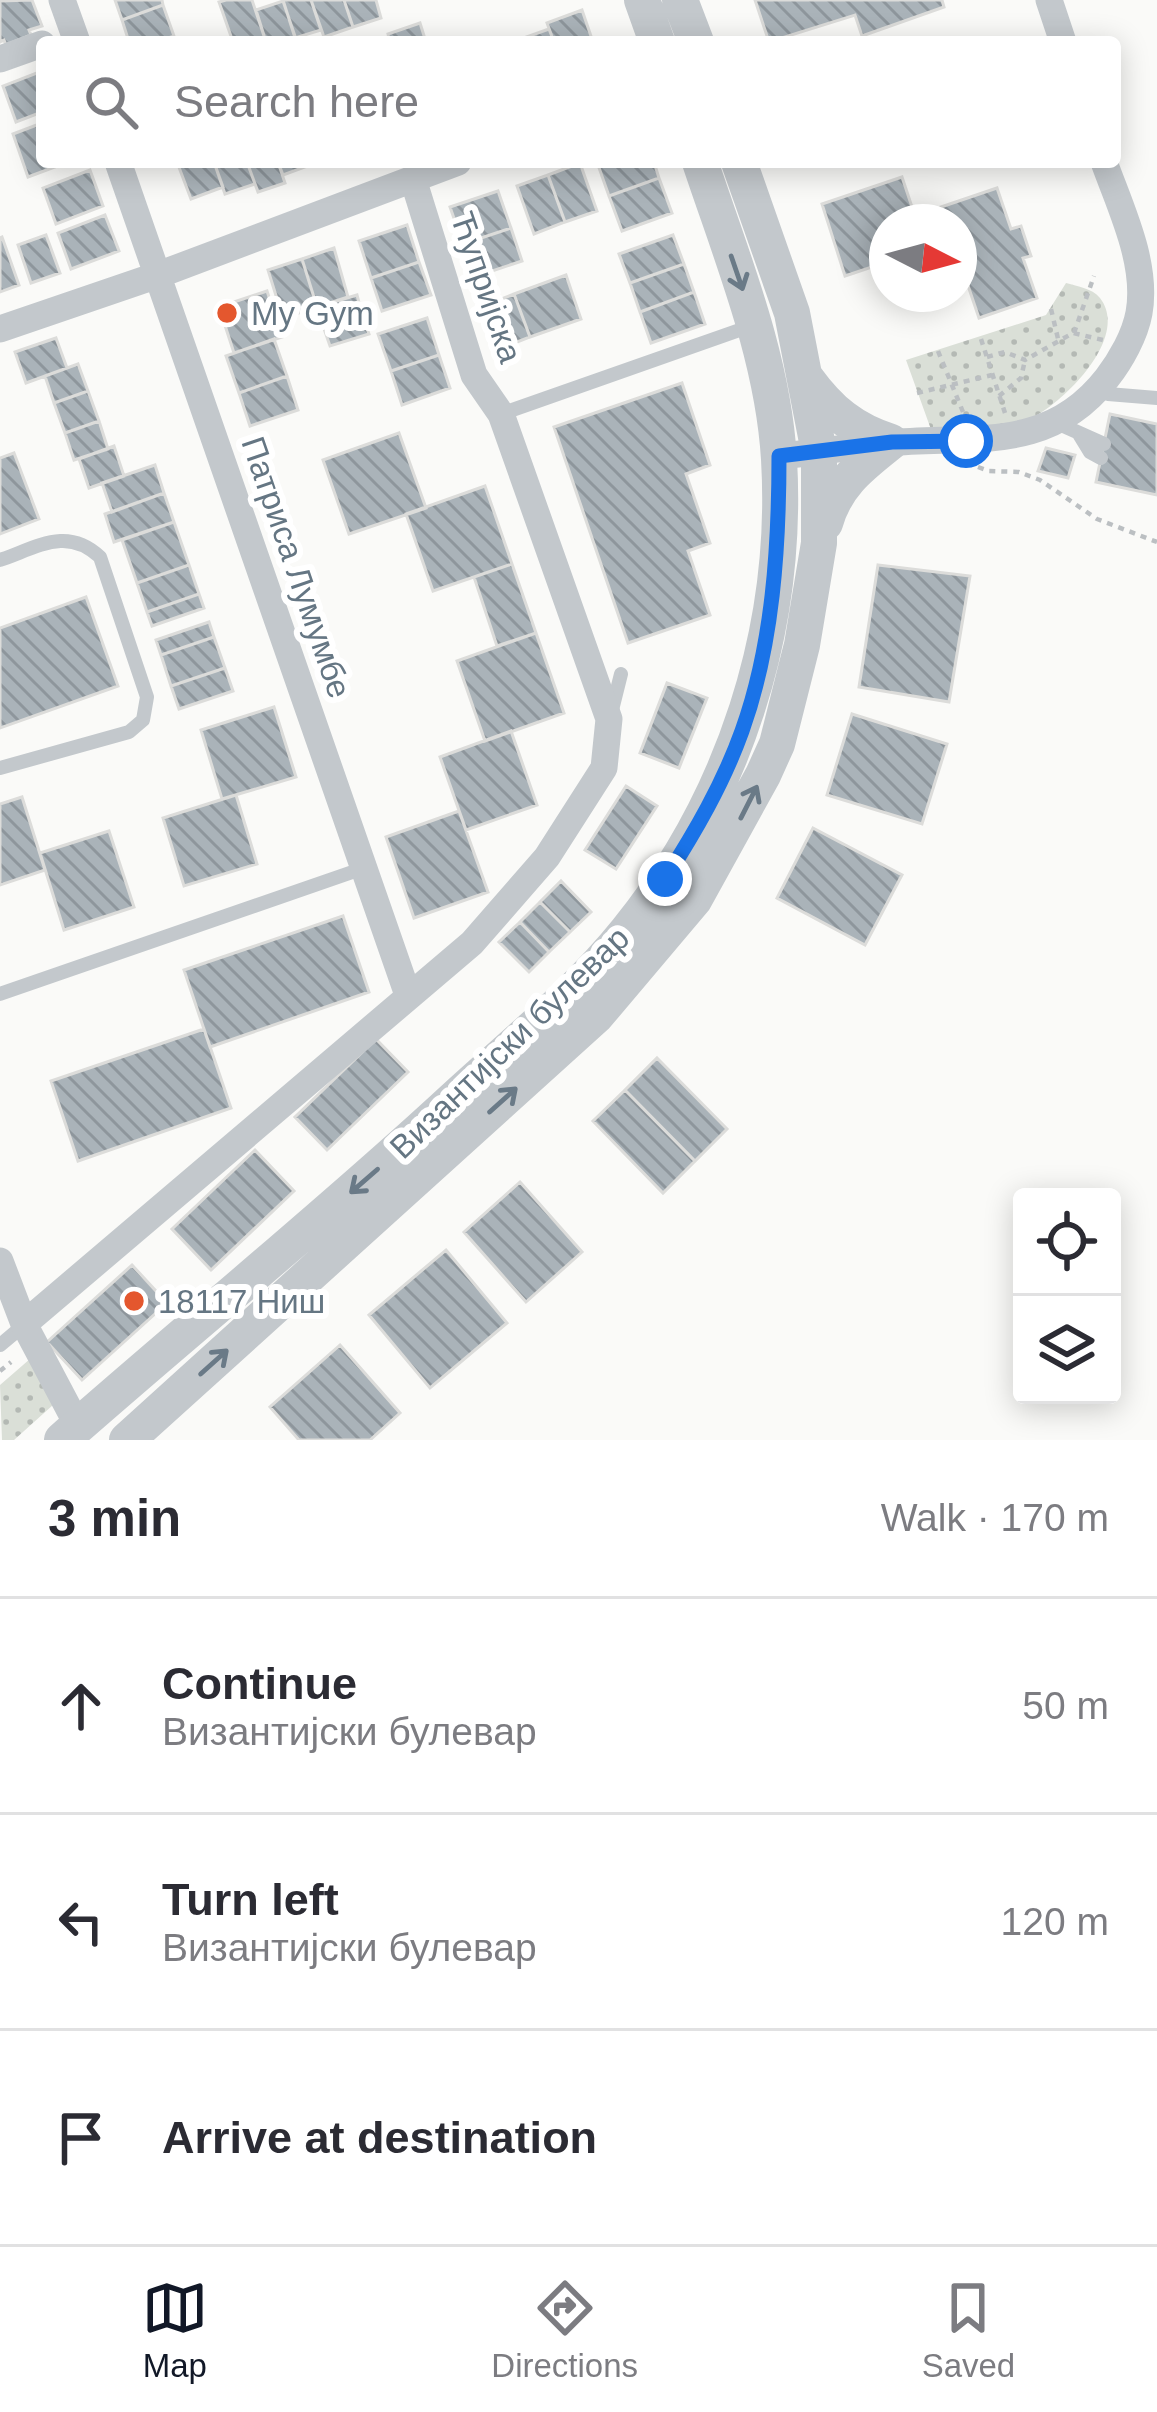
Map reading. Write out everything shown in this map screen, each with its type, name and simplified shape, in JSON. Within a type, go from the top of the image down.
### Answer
[{"type":"street","points":[[60,36],[62,0]]},
{"type":"street","points":[[642,0],[655,36]]},
{"type":"street","points":[[680,0],[694,36]]},
{"type":"street","points":[[1049,0],[1061,36]]},
{"type":"street","points":[[0,59],[36,48]]},
{"type":"street","name":"Патриса Лумумбе","points":[[120,168],[408,995]]},
{"type":"street","points":[[0,329],[442,168]]},
{"type":"street","name":"Византијски булевар","points":[[70,1433],[375,1172],[557,1003],[626,933],[703,820],[743,730],[766,636],[779,528],[779,456],[754,325],[702,168]]},
{"type":"street","name":"Византијски булевар","points":[[127,1440],[596,1016],[694,900],[730,841],[777,744],[802,645],[818,543],[819,452],[792,313],[741,168]]},
{"type":"street","points":[[779,456],[892,442],[1012,436],[1071,422],[1101,386],[1145,307],[1133,246],[1106,168]]},
{"type":"street","name":"Ћупријска","points":[[412,179],[475,375],[502,414],[609,719]]},
{"type":"street","points":[[806,378],[825,404],[859,432],[892,442]]},
{"type":"street","points":[[818,543],[831,501],[849,475],[892,442]]},
{"type":"street","points":[[24,1324],[472,943],[547,857],[604,768],[609,719]]},
{"type":"street","points":[[0,1261],[6,1295],[24,1324],[70,1433]]},
{"type":"lane","points":[[1103,451],[1071,422],[1108,394],[1126,373],[1143,338],[1145,307]]},
{"type":"lane","points":[[502,414],[754,325]]},
{"type":"lane","points":[[1108,394],[1157,398]]},
{"type":"lane","points":[[0,560],[63,538],[84,542],[100,556],[147,698],[143,720],[130,732],[0,768]]},
{"type":"lane","points":[[609,719],[621,674]]},
{"type":"lane","points":[[0,994],[364,868]]},
{"type":"lane","points":[[0,1345],[24,1324]]},
{"type":"path","points":[[987,357],[1005,352],[1025,360],[1073,333],[1094,276]]},
{"type":"path","points":[[1051,309],[1059,343]]},
{"type":"path","points":[[1073,333],[1126,347]]},
{"type":"path","points":[[981,339],[1012,436]]},
{"type":"path","points":[[938,351],[961,404],[974,466],[1040,480],[1097,519],[1157,542]]},
{"type":"path","points":[[999,396],[1021,378],[1025,360]]},
{"type":"path","points":[[917,393],[992,375]]},
{"type":"shaded area","points":[[1066,283],[1097,295],[1107,314],[1106,332],[1088,369],[1057,401],[1026,421],[933,435],[906,360],[1046,315]]},
{"type":"shaded area","points":[[38,1352],[63,1396],[14,1440],[2,1440],[0,1385]]},
{"type":"building","points":[[32,0],[42,26],[6,45],[0,42],[0,1]]},
{"type":"building","points":[[115,0],[162,0],[163,5],[122,20]]},
{"type":"building","points":[[252,0],[264,36],[231,36],[219,2]]},
{"type":"building","points":[[283,0],[311,0],[321,30],[294,36]]},
{"type":"building","points":[[311,0],[344,0],[353,27],[324,36]]},
{"type":"building","points":[[344,0],[376,0],[381,18],[353,27]]},
{"type":"building","points":[[755,0],[942,0],[944,7],[862,36],[855,15],[788,36],[767,36]]},
{"type":"building","points":[[283,1],[295,36],[264,36],[256,10]]},
{"type":"building","points":[[163,5],[174,36],[127,36],[122,20]]},
{"type":"building","points":[[582,10],[591,36],[552,36],[547,23]]},
{"type":"building","points":[[420,23],[424,36],[388,36]]},
{"type":"building","points":[[36,73],[36,114],[16,122],[3,86]]},
{"type":"building","points":[[36,125],[36,168],[52,168],[28,177],[13,134]]},
{"type":"building","points":[[179,168],[216,168],[223,187],[191,199]]},
{"type":"building","points":[[216,168],[249,168],[255,184],[225,194]]},
{"type":"building","points":[[249,168],[280,168],[285,183],[258,192]]},
{"type":"building","points":[[582,168],[597,211],[565,222],[548,175]]},
{"type":"building","points":[[599,168],[656,168],[659,178],[609,196]]},
{"type":"building","points":[[90,170],[103,206],[56,224],[43,188]]},
{"type":"building","points":[[548,175],[565,222],[534,234],[517,186]]},
{"type":"building","points":[[902,177],[911,204],[869,204],[869,268],[845,276],[822,204]]},
{"type":"building","points":[[659,178],[672,213],[622,231],[609,196]]},
{"type":"building","points":[[997,188],[1011,229],[1021,226],[1031,256],[1023,258],[1037,298],[979,318],[977,204],[950,204]]},
{"type":"building","points":[[498,191],[511,228],[463,244],[450,207]]},
{"type":"building","points":[[105,215],[119,251],[71,269],[58,233]]},
{"type":"building","points":[[407,225],[419,262],[371,278],[359,241]]},
{"type":"building","points":[[511,228],[522,261],[474,277],[463,244]]},
{"type":"building","points":[[46,235],[60,273],[31,283],[18,245]]},
{"type":"building","points":[[673,235],[684,264],[630,283],[619,254]]},
{"type":"building","points":[[0,238],[19,285],[0,292]]},
{"type":"building","points":[[334,248],[348,297],[317,307],[302,259]]},
{"type":"building","points":[[302,259],[317,307],[283,318],[268,270]]},
{"type":"building","points":[[419,262],[431,295],[382,311],[371,278]]},
{"type":"building","points":[[684,264],[694,292],[640,312],[630,283]]},
{"type":"building","points":[[566,275],[581,319],[530,337],[514,294]]},
{"type":"building","points":[[267,291],[282,337],[234,353],[219,307]]},
{"type":"building","points":[[694,292],[705,324],[651,343],[640,312]]},
{"type":"building","points":[[514,294],[530,337],[512,344],[496,301]]},
{"type":"building","points":[[357,295],[361,310],[322,323],[317,307]]},
{"type":"building","points":[[496,301],[512,344],[495,350],[479,307]]},
{"type":"building","points":[[361,310],[369,334],[330,346],[322,323]]},
{"type":"building","points":[[427,318],[439,355],[391,371],[378,334]]},
{"type":"building","points":[[56,338],[67,368],[26,383],[15,352]]},
{"type":"building","points":[[274,339],[287,376],[239,393],[226,356]]},
{"type":"building","points":[[439,355],[450,388],[402,405],[391,371]]},
{"type":"building","points":[[78,364],[88,391],[54,403],[45,376]]},
{"type":"building","points":[[287,376],[298,410],[250,426],[239,393]]},
{"type":"building","points":[[682,383],[710,465],[686,474],[710,543],[688,551],[710,615],[628,643],[554,427]]},
{"type":"building","points":[[88,391],[99,421],[65,433],[54,403]]},
{"type":"building","points":[[1110,414],[1157,424],[1157,495],[1096,482]]},
{"type":"building","points":[[99,421],[108,449],[74,460],[65,433]]},
{"type":"building","points":[[399,433],[426,508],[349,534],[323,460]]},
{"type":"building","points":[[114,446],[124,476],[89,488],[79,459]]},
{"type":"building","points":[[1046,448],[1075,455],[1068,478],[1038,471]]},
{"type":"building","points":[[14,453],[39,519],[0,534],[0,458]]},
{"type":"building","points":[[155,465],[164,493],[112,512],[102,483]]},
{"type":"building","points":[[485,486],[512,564],[433,591],[406,514]]},
{"type":"building","points":[[164,493],[174,522],[114,542],[105,514]]},
{"type":"building","points":[[174,522],[189,565],[137,583],[122,540]]},
{"type":"building","points":[[512,564],[536,633],[497,646],[474,577]]},
{"type":"building","points":[[189,565],[199,594],[147,612],[137,583]]},
{"type":"building","points":[[878,565],[970,576],[949,702],[859,687]]},
{"type":"building","points":[[199,594],[204,608],[152,626],[147,612]]},
{"type":"building","points":[[86,597],[118,686],[0,728],[0,628]]},
{"type":"building","points":[[209,622],[214,637],[161,655],[156,640]]},
{"type":"building","points":[[536,633],[564,713],[485,741],[457,661]]},
{"type":"building","points":[[214,637],[225,668],[171,686],[161,655]]},
{"type":"building","points":[[225,668],[233,691],[179,709],[171,686]]},
{"type":"building","points":[[667,683],[707,698],[679,768],[640,753]]},
{"type":"building","points":[[274,707],[296,777],[222,799],[201,730]]},
{"type":"building","points":[[852,714],[947,744],[922,824],[827,795]]},
{"type":"building","points":[[511,731],[537,805],[466,830],[440,757]]},
{"type":"building","points":[[626,786],[657,806],[616,869],[585,850]]},
{"type":"building","points":[[236,795],[257,864],[184,886],[163,818]]},
{"type":"building","points":[[22,797],[45,870],[0,885],[0,804]]},
{"type":"building","points":[[459,811],[488,892],[414,918],[386,837]]},
{"type":"building","points":[[813,828],[902,875],[865,945],[777,898]]},
{"type":"building","points":[[109,831],[134,907],[64,930],[40,853]]},
{"type":"building","points":[[561,881],[591,912],[570,932],[540,902]]},
{"type":"building","points":[[540,902],[570,932],[549,952],[520,922]]},
{"type":"building","points":[[343,916],[369,992],[210,1047],[184,970]]},
{"type":"building","points":[[520,922],[549,952],[529,972],[499,942]]},
{"type":"building","points":[[204,1029],[231,1108],[78,1161],[51,1081]]},
{"type":"building","points":[[376,1039],[408,1072],[327,1150],[295,1117]]},
{"type":"building","points":[[657,1058],[727,1129],[695,1161],[625,1090]]},
{"type":"building","points":[[625,1090],[695,1161],[663,1193],[593,1121]]},
{"type":"building","points":[[255,1150],[294,1191],[211,1270],[172,1229]]},
{"type":"building","points":[[520,1182],[582,1252],[526,1302],[464,1232]]},
{"type":"building","points":[[446,1250],[507,1323],[430,1388],[369,1315]]},
{"type":"building","points":[[132,1265],[167,1303],[82,1380],[47,1342]]},
{"type":"building","points":[[340,1345],[400,1413],[370,1440],[299,1440],[270,1407]]},
{"type":"place","name":"My Gym","points":[[227,313]]},
{"type":"place","name":"18117 Ниш","points":[[134,1301]]},
{"type":"route","points":[[665,879],[703,820],[743,730],[766,636],[779,528],[779,456],[892,442],[966,441]]}]
